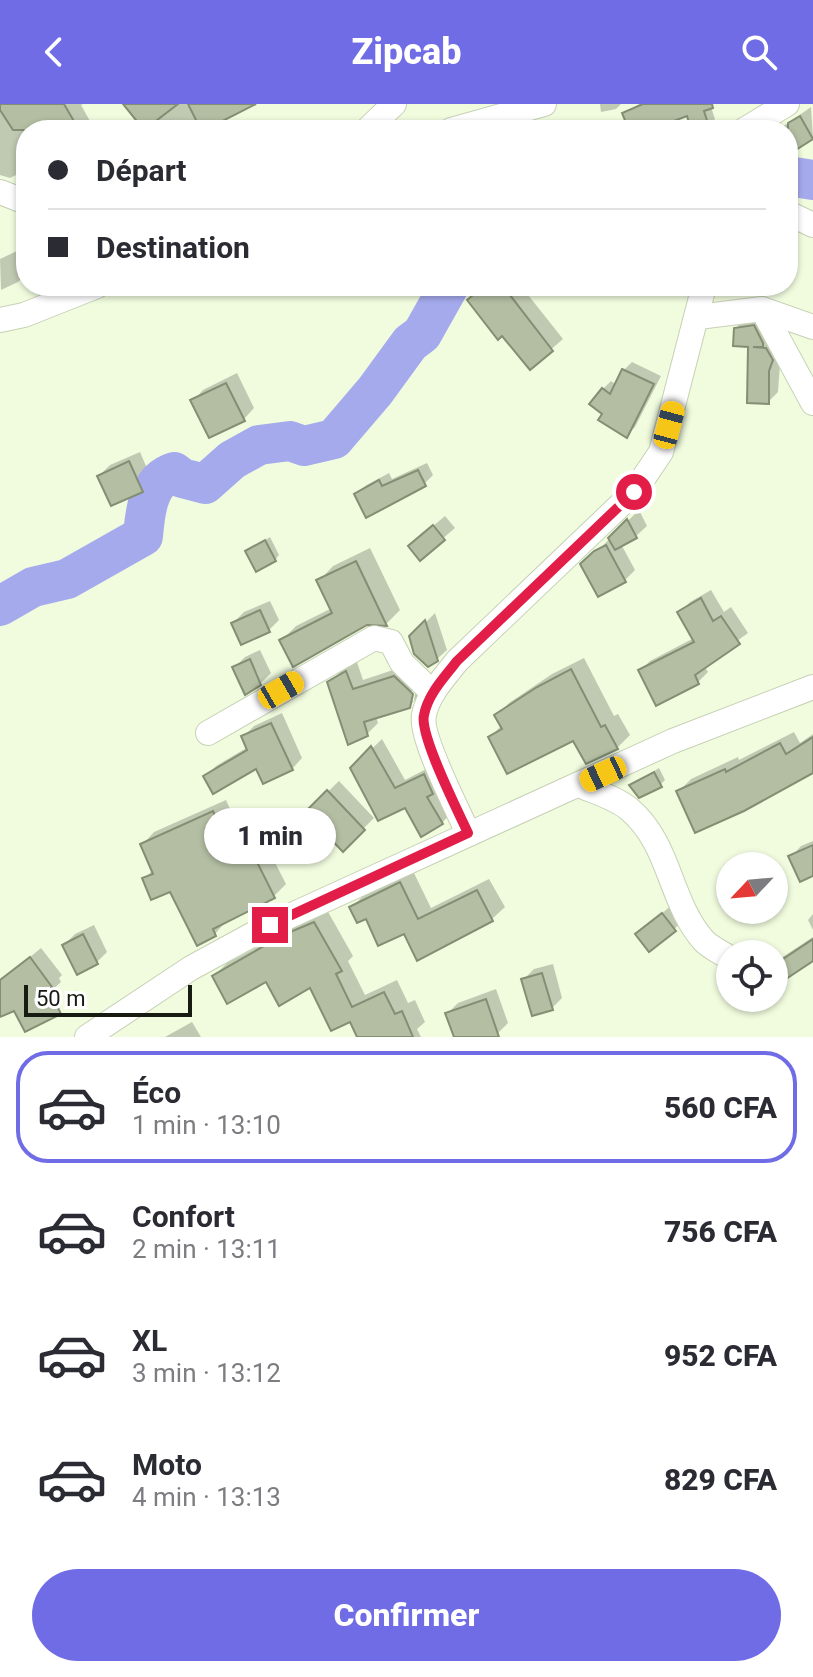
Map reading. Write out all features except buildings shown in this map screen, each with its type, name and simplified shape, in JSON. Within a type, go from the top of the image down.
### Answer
[{"type":"street","points":[[377,120],[394,104]]},
{"type":"street","points":[[487,120],[544,104]]},
{"type":"street","points":[[759,120],[781,105]]},
{"type":"street","points":[[0,320],[24,315],[72,296]]},
{"type":"street","points":[[468,833],[426,738],[423,717],[433,693],[457,661],[634,492],[661,452],[702,296]]},
{"type":"street","points":[[698,317],[762,309],[813,327]]},
{"type":"street","points":[[762,309],[813,403]]},
{"type":"street","points":[[208,733],[374,638],[391,642],[402,663],[433,693]]},
{"type":"street","points":[[96,1034],[191,968],[270,925],[673,741],[813,687]]},
{"type":"street","points":[[579,785],[626,806],[646,825],[661,849],[688,915],[705,943],[716,950]]},
{"type":"waterway","points":[[798,178],[813,180]]},
{"type":"waterway","points":[[0,606],[33,587],[67,579],[143,536],[153,489],[165,476],[174,472],[182,478],[205,484],[232,460],[259,445],[290,441],[304,446],[334,439],[410,343],[422,334],[443,296]]},
{"type":"route","points":[[270,925],[468,833],[426,738],[423,717],[433,693],[457,661],[634,492]]}]
